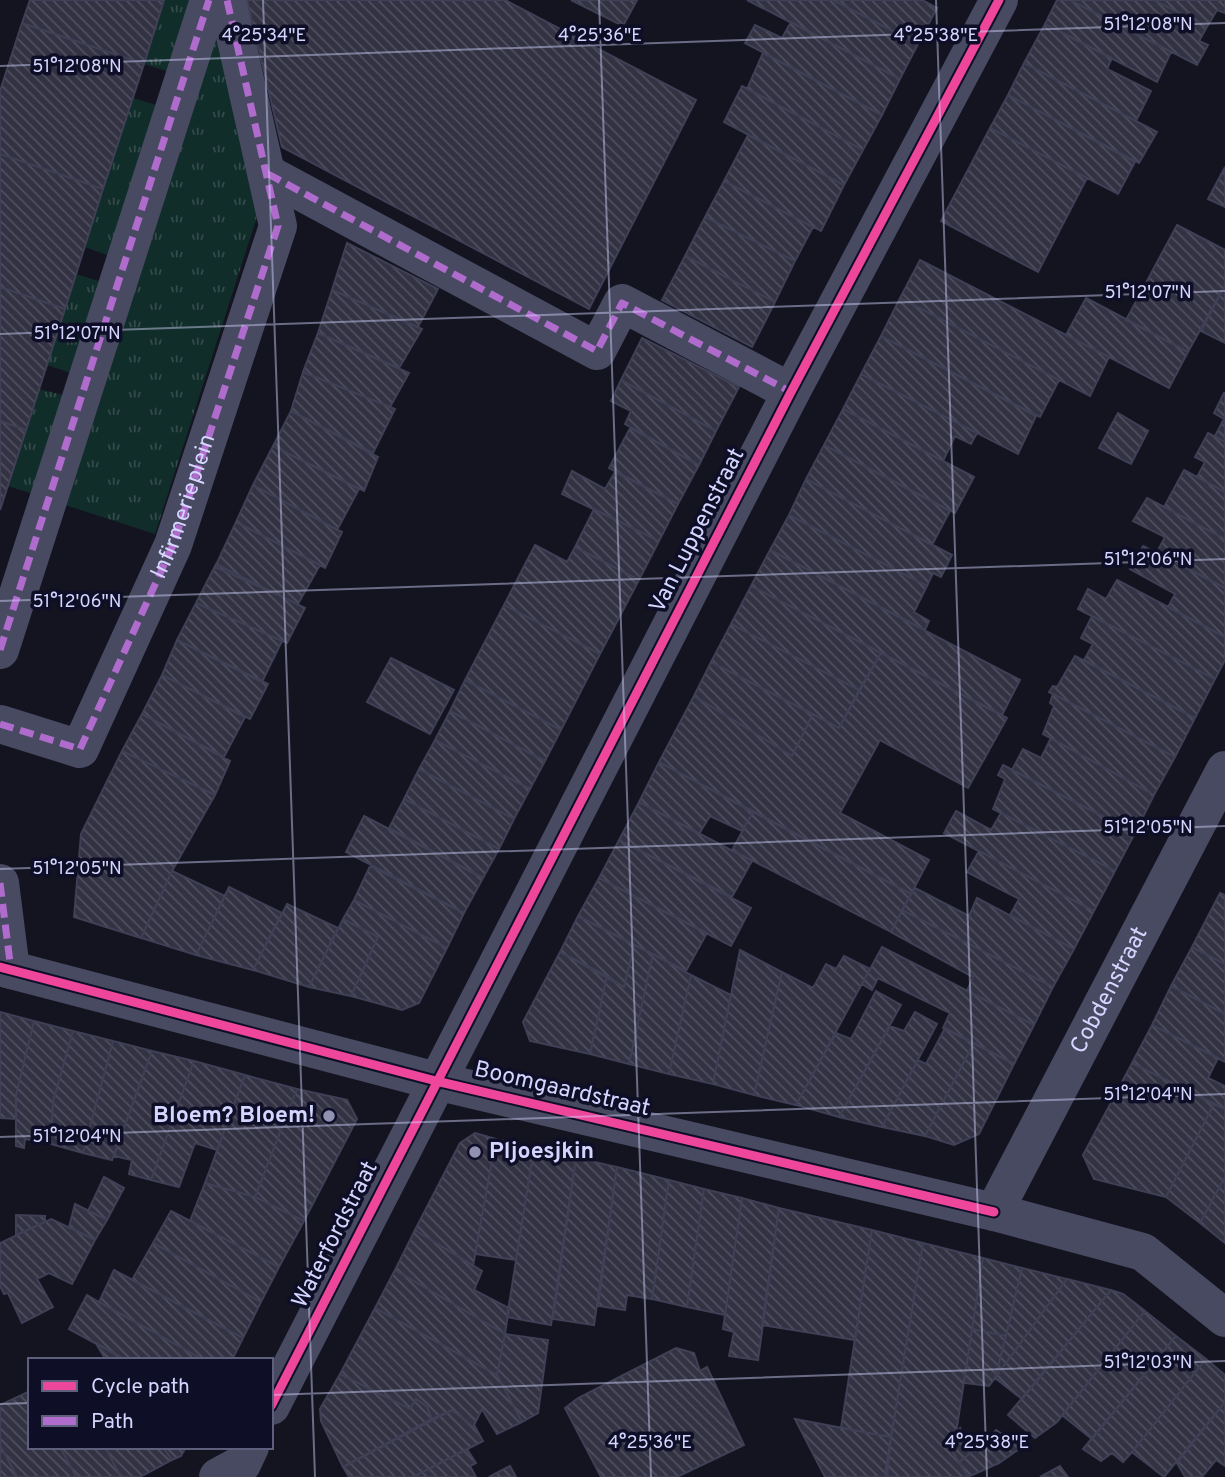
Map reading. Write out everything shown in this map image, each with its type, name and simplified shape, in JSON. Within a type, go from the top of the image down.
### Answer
[{"type":"street","points":[[0,650],[209,0]]},
{"type":"street","points":[[227,0],[268,174],[597,351],[622,303],[791,392]]},
{"type":"street","name":"Van Luppenstraat","points":[[436,1081],[791,392],[999,0]]},
{"type":"street","name":"Infirmerieplein","points":[[0,724],[80,748],[173,545],[278,226],[268,174]]},
{"type":"street","name":"Cobdenstraat","points":[[994,1212],[1225,770]]},
{"type":"street","points":[[0,883],[6,968]]},
{"type":"street","name":"Boomgaardstraat","points":[[6,968],[436,1081],[994,1212],[1143,1252],[1225,1318]]},
{"type":"street","name":"Waterfordstraat","points":[[273,1402],[436,1081]]},
{"type":"green space","points":[[164,0],[198,0],[176,74],[144,64]]},
{"type":"green space","points":[[213,9],[264,195],[155,534],[56,502]]},
{"type":"green space","points":[[133,98],[166,108],[115,258],[85,247]]},
{"type":"green space","points":[[76,274],[108,284],[77,375],[47,365]]},
{"type":"green space","points":[[39,389],[71,397],[40,496],[8,486]]},
{"type":"building","points":[[30,0],[164,0],[144,64],[22,23]]},
{"type":"building","points":[[247,0],[505,0],[696,100],[589,309],[282,147]]},
{"type":"building","points":[[571,0],[637,0],[623,26]]},
{"type":"building","points":[[747,0],[833,0],[918,44],[900,79]]},
{"type":"building","points":[[833,0],[922,0],[937,8],[918,44]]},
{"type":"building","points":[[1057,0],[1070,0],[1171,52],[1157,82],[1045,24]]},
{"type":"building","points":[[1070,0],[1154,0],[1207,27],[1199,41],[1208,45],[1197,65]]},
{"type":"building","points":[[1154,0],[1225,0],[1225,13],[1217,10],[1207,27]]},
{"type":"building","points":[[791,22],[900,79],[882,115],[745,43],[755,25],[782,38]]},
{"type":"building","points":[[22,23],[144,64],[103,189],[0,154],[0,91]]},
{"type":"building","points":[[1045,24],[1112,58],[1107,69],[1151,91],[1136,121],[1024,63]]},
{"type":"building","points":[[763,53],[882,115],[863,150],[747,89]]},
{"type":"building","points":[[1024,63],[1157,132],[1139,163],[1008,95]]},
{"type":"building","points":[[742,86],[863,150],[844,185],[724,122]]},
{"type":"building","points":[[1008,95],[1135,162],[1118,194],[990,128]]},
{"type":"building","points":[[990,128],[1087,178],[1038,272],[941,221]]},
{"type":"building","points":[[748,135],[844,185],[821,231],[724,181]]},
{"type":"building","points":[[0,154],[103,189],[65,309],[0,287]]},
{"type":"building","points":[[1225,167],[1225,207],[1208,199]]},
{"type":"building","points":[[724,181],[813,227],[795,261],[705,217]]},
{"type":"building","points":[[705,217],[795,261],[775,302],[685,256]]},
{"type":"building","points":[[1177,225],[1225,250],[1225,285],[1188,352],[1126,320]]},
{"type":"building","points":[[347,243],[438,289],[418,327],[332,290]]},
{"type":"building","points":[[685,256],[775,302],[752,347],[662,300]]},
{"type":"building","points":[[920,260],[1109,357],[1090,396],[900,298]]},
{"type":"building","points":[[1225,285],[1225,343],[1201,331]]},
{"type":"building","points":[[0,287],[65,309],[26,430],[0,421]]},
{"type":"building","points":[[332,290],[422,329],[399,368],[318,333]]},
{"type":"building","points":[[900,298],[1059,380],[1040,417],[881,336]]},
{"type":"building","points":[[1086,298],[1188,352],[1169,388],[1066,335]]},
{"type":"building","points":[[318,333],[409,373],[390,407],[303,372]]},
{"type":"building","points":[[881,336],[1036,416],[1018,454],[861,374]]},
{"type":"building","points":[[642,338],[739,387],[716,431],[621,380]]},
{"type":"building","points":[[303,372],[395,409],[373,453],[291,411]]},
{"type":"building","points":[[861,374],[977,433],[971,444],[955,436],[943,461],[843,409]]},
{"type":"building","points":[[621,380],[716,431],[699,465],[625,424],[631,411],[611,401]]},
{"type":"building","points":[[1224,393],[1225,442],[1215,436],[1224,419],[1214,413]]},
{"type":"building","points":[[843,409],[974,477],[955,513],[824,445]]},
{"type":"building","points":[[291,411],[378,457],[364,491],[273,446]]},
{"type":"building","points":[[1118,413],[1148,431],[1131,464],[1099,448]]},
{"type":"building","points":[[0,421],[26,430],[0,510]]},
{"type":"building","points":[[630,428],[699,465],[678,504],[609,468]]},
{"type":"building","points":[[1208,433],[1225,442],[1225,492],[1197,477],[1205,462],[1195,457]]},
{"type":"building","points":[[824,445],[950,511],[932,545],[806,479]]},
{"type":"building","points":[[273,446],[359,489],[337,530],[253,485]]},
{"type":"building","points":[[1184,470],[1225,492],[1225,539],[1164,507]]},
{"type":"building","points":[[572,471],[605,489],[615,472],[678,504],[659,541],[562,494]]},
{"type":"building","points":[[806,479],[952,555],[941,577],[933,573],[927,586],[789,515]]},
{"type":"building","points":[[253,485],[342,532],[325,568],[236,522]]},
{"type":"building","points":[[1147,498],[1225,539],[1225,588],[1157,552],[1165,537],[1133,521]]},
{"type":"building","points":[[594,509],[659,541],[639,580],[575,547]]},
{"type":"building","points":[[789,515],[927,586],[914,612],[929,621],[925,630],[770,550]]},
{"type":"building","points":[[236,522],[320,565],[298,604],[215,567]]},
{"type":"building","points":[[535,545],[567,562],[575,547],[639,580],[600,654],[504,605]]},
{"type":"building","points":[[1143,546],[1225,588],[1225,637],[1168,607],[1175,594],[1130,569]]},
{"type":"building","points":[[770,550],[1020,680],[1002,715],[751,586]]},
{"type":"building","points":[[216,564],[305,608],[287,643],[196,603]]},
{"type":"building","points":[[1117,580],[1225,637],[1225,660],[1215,679],[1078,609],[1088,589],[1106,599]]},
{"type":"building","points":[[751,586],[881,653],[859,690],[731,624]]},
{"type":"building","points":[[196,603],[282,641],[262,682],[177,640]]},
{"type":"building","points":[[504,605],[600,654],[561,730],[465,680]]},
{"type":"building","points":[[1092,616],[1215,679],[1195,718],[1084,660],[1093,644],[1081,638]]},
{"type":"building","points":[[731,624],[859,690],[839,728],[711,662]]},
{"type":"building","points":[[177,640],[268,684],[250,719],[162,675]]},
{"type":"building","points":[[881,653],[1007,718],[968,788],[880,740],[840,813],[929,860],[911,894],[659,762],[694,696],[792,756],[813,714],[839,728]]},
{"type":"building","points":[[1075,656],[1195,718],[1175,757],[1049,692],[1053,686],[1057,687]]},
{"type":"building","points":[[391,658],[454,690],[430,734],[367,702]]},
{"type":"building","points":[[711,662],[813,714],[792,756],[694,696]]},
{"type":"building","points":[[162,675],[245,717],[224,757],[142,714]]},
{"type":"building","points":[[465,680],[561,730],[545,761],[450,711]]},
{"type":"building","points":[[1053,694],[1175,757],[1154,795],[1043,734],[1054,706],[1050,703]]},
{"type":"building","points":[[450,711],[545,761],[530,789],[435,740]]},
{"type":"building","points":[[142,714],[230,761],[215,795],[122,751]]},
{"type":"building","points":[[1051,738],[1154,795],[1135,833],[1012,770],[1023,749],[1041,758]]},
{"type":"building","points":[[435,740],[530,789],[514,819],[419,769]]},
{"type":"building","points":[[122,751],[215,795],[172,871],[141,938],[74,917],[81,834]]},
{"type":"building","points":[[659,762],[753,812],[742,831],[710,816],[699,834],[639,802]]},
{"type":"building","points":[[1003,765],[1135,833],[1115,871],[993,809],[1005,779],[998,775]]},
{"type":"building","points":[[419,769],[514,819],[499,849],[404,799]]},
{"type":"building","points":[[404,799],[499,849],[483,878],[389,828]]},
{"type":"building","points":[[639,802],[752,861],[732,897],[619,840]]},
{"type":"building","points":[[956,811],[991,830],[1001,813],[1115,871],[1094,911],[944,833]]},
{"type":"building","points":[[753,812],[911,894],[891,932],[732,850]]},
{"type":"building","points":[[364,816],[483,878],[464,913],[346,852]]},
{"type":"building","points":[[619,840],[751,908],[731,946],[599,878]]},
{"type":"building","points":[[979,851],[1094,911],[1074,949],[1010,915],[1019,899],[967,872]]},
{"type":"building","points":[[370,866],[464,913],[447,948],[354,900]]},
{"type":"building","points":[[172,871],[225,896],[196,955],[141,938]]},
{"type":"building","points":[[599,878],[707,933],[686,971],[578,916]]},
{"type":"building","points":[[229,887],[282,913],[253,970],[196,955]]},
{"type":"building","points":[[915,888],[969,916],[977,898],[1074,949],[1053,987],[902,910]]},
{"type":"building","points":[[1220,893],[1225,895],[1225,964],[1192,947]]},
{"type":"building","points":[[354,900],[447,948],[419,1003],[402,1010],[351,996],[378,937],[343,919]]},
{"type":"building","points":[[287,904],[338,928],[309,987],[253,970]]},
{"type":"building","points":[[902,910],[1053,987],[1034,1025],[967,991],[973,977],[891,932]]},
{"type":"building","points":[[578,916],[634,945],[624,987],[560,952]]},
{"type":"building","points":[[343,919],[378,937],[351,996],[309,987]]},
{"type":"building","points":[[634,945],[653,954],[629,1064],[590,1054],[607,976],[624,987]]},
{"type":"building","points":[[882,947],[1034,1025],[1014,1064],[943,1028],[950,1013],[878,978],[872,990],[862,984]]},
{"type":"building","points":[[1192,947],[1225,964],[1225,1014],[1171,986]]},
{"type":"building","points":[[740,950],[782,972],[754,1095],[713,1084]]},
{"type":"building","points":[[560,952],[607,976],[590,1054],[530,1041],[523,1022]]},
{"type":"building","points":[[653,954],[691,975],[669,1074],[629,1064]]},
{"type":"building","points":[[844,956],[870,969],[796,1105],[754,1095],[782,972],[813,988],[826,964],[836,969]]},
{"type":"building","points":[[691,975],[731,995],[713,1084],[669,1074]]},
{"type":"building","points":[[1171,986],[1225,1014],[1225,1062],[1152,1025]]},
{"type":"building","points":[[876,991],[901,1005],[839,1117],[796,1105],[836,1033],[851,1039]]},
{"type":"building","points":[[0,1012],[34,1021],[16,1095],[16,1119],[0,1118]]},
{"type":"building","points":[[915,1012],[937,1024],[882,1127],[839,1117],[890,1026],[904,1031]]},
{"type":"building","points":[[34,1021],[73,1031],[53,1102],[51,1144],[25,1139],[24,1148],[16,1146],[16,1095]]},
{"type":"building","points":[[1152,1025],[1218,1058],[1208,1078],[1225,1086],[1225,1109],[1132,1063]]},
{"type":"building","points":[[945,1028],[974,1043],[925,1136],[882,1127],[918,1060],[926,1064]]},
{"type":"building","points":[[73,1031],[113,1041],[83,1153],[51,1144],[53,1102]]},
{"type":"building","points":[[113,1041],[152,1051],[112,1160],[83,1153]]},
{"type":"building","points":[[974,1043],[1014,1064],[979,1134],[954,1145],[925,1136]]},
{"type":"building","points":[[152,1051],[194,1061],[151,1180],[129,1174],[132,1160],[114,1156]]},
{"type":"building","points":[[194,1061],[245,1075],[217,1150],[195,1143],[179,1187],[151,1180]]},
{"type":"building","points":[[1132,1063],[1214,1104],[1166,1197],[1094,1179],[1083,1155]]},
{"type":"building","points":[[245,1075],[297,1089],[255,1197],[205,1183]]},
{"type":"building","points":[[297,1089],[347,1100],[357,1119],[304,1221],[255,1197]]},
{"type":"building","points":[[1214,1104],[1225,1109],[1225,1177],[1200,1223],[1166,1197]]},
{"type":"building","points":[[475,1133],[496,1139],[473,1266],[415,1230],[460,1143]]},
{"type":"building","points":[[496,1139],[534,1148],[516,1260],[475,1254]]},
{"type":"building","points":[[534,1148],[576,1158],[551,1325],[507,1317]]},
{"type":"building","points":[[576,1158],[617,1167],[594,1325],[553,1319]]},
{"type":"building","points":[[617,1167],[669,1180],[652,1299],[627,1295],[625,1310],[598,1306]]},
{"type":"building","points":[[104,1177],[124,1188],[107,1220],[88,1211]]},
{"type":"building","points":[[1225,1177],[1225,1243],[1200,1223]]},
{"type":"building","points":[[669,1180],[704,1189],[687,1307],[652,1299]]},
{"type":"building","points":[[205,1183],[255,1197],[304,1221],[279,1267],[190,1221]]},
{"type":"building","points":[[704,1189],[742,1198],[725,1315],[687,1307]]},
{"type":"building","points":[[742,1198],[779,1208],[758,1360],[729,1356],[734,1332],[723,1329]]},
{"type":"building","points":[[75,1204],[107,1220],[95,1240],[69,1227]]},
{"type":"building","points":[[779,1208],[872,1230],[855,1340],[762,1325]]},
{"type":"building","points":[[171,1211],[279,1267],[261,1302],[153,1243]]},
{"type":"building","points":[[16,1215],[45,1216],[45,1222],[16,1235]]},
{"type":"building","points":[[51,1219],[95,1240],[72,1284],[49,1273],[37,1279],[53,1307],[22,1323],[8,1293],[4,1294],[0,1286],[0,1243]]},
{"type":"building","points":[[415,1230],[482,1271],[474,1290],[509,1308],[505,1334],[395,1270]]},
{"type":"building","points":[[872,1230],[923,1243],[891,1437],[841,1428]]},
{"type":"building","points":[[153,1243],[261,1302],[243,1338],[132,1280]]},
{"type":"building","points":[[923,1243],[983,1258],[956,1433],[948,1444],[968,1477],[887,1477],[885,1474]]},
{"type":"building","points":[[983,1258],[1022,1268],[1006,1336],[972,1329]]},
{"type":"building","points":[[1022,1268],[1067,1279],[995,1378],[1006,1336]]},
{"type":"building","points":[[114,1270],[243,1338],[233,1358],[200,1358],[99,1302]]},
{"type":"building","points":[[395,1270],[505,1334],[497,1375],[375,1308]]},
{"type":"building","points":[[1067,1279],[1111,1290],[1022,1399],[995,1378]]},
{"type":"building","points":[[1111,1290],[1123,1294],[1145,1311],[1057,1422],[1035,1438],[1008,1415]]},
{"type":"building","points":[[87,1295],[200,1358],[122,1358],[69,1329]]},
{"type":"building","points":[[375,1308],[497,1375],[522,1422],[497,1434],[482,1409],[473,1427],[452,1410],[432,1419],[427,1407],[416,1399],[410,1409],[340,1374]]},
{"type":"building","points":[[1145,1311],[1176,1336],[1092,1439],[1062,1415]]},
{"type":"building","points":[[972,1329],[1006,1336],[995,1378],[989,1386],[964,1383]]},
{"type":"building","points":[[505,1334],[548,1340],[538,1413],[522,1422],[497,1375]]},
{"type":"building","points":[[1176,1336],[1206,1359],[1132,1452],[1123,1462],[1112,1453],[1101,1461],[1083,1449]]},
{"type":"building","points":[[95,1342],[123,1358],[105,1358]]},
{"type":"building","points":[[676,1348],[694,1353],[700,1371],[707,1367],[744,1445],[677,1477],[601,1477],[565,1408],[578,1398]]},
{"type":"building","points":[[1206,1359],[1225,1375],[1225,1402],[1164,1477],[1132,1452]]},
{"type":"building","points":[[340,1374],[410,1409],[416,1399],[427,1407],[432,1419],[343,1467],[321,1421],[320,1409]]},
{"type":"building","points":[[28,1392],[28,1449],[61,1449],[76,1477],[17,1477],[0,1445],[0,1405]]},
{"type":"building","points":[[1225,1402],[1225,1466],[1216,1460],[1202,1477],[1185,1477],[1177,1463]]},
{"type":"building","points":[[452,1410],[473,1427],[474,1425],[483,1441],[413,1477],[349,1477],[343,1467]]},
{"type":"building","points":[[795,1419],[891,1437],[887,1477],[825,1477]]},
{"type":"building","points":[[960,1428],[973,1451],[959,1462],[948,1444]]},
{"type":"building","points":[[996,1430],[1022,1447],[999,1463],[985,1442]]},
{"type":"building","points":[[985,1442],[999,1463],[968,1477],[959,1462]]},
{"type":"building","points":[[0,1445],[17,1477],[0,1477]]},
{"type":"building","points":[[61,1449],[106,1449],[121,1477],[76,1477]]},
{"type":"building","points":[[106,1449],[164,1449],[172,1460],[140,1477],[121,1477]]},
{"type":"building","points":[[164,1449],[185,1449],[181,1456],[172,1460]]},
{"type":"building","points":[[467,1449],[476,1463],[470,1466],[476,1477],[413,1477]]},
{"type":"building","points":[[510,1466],[516,1477],[489,1477]]},
{"type":"building","points":[[1060,1466],[1068,1477],[1040,1477]]},
{"type":"marked path","points":[[0,650],[209,0]]},
{"type":"marked path","points":[[0,724],[80,749],[173,545],[278,226],[227,0]]},
{"type":"marked path","points":[[268,174],[597,351],[622,303],[791,392]]},
{"type":"marked path","points":[[0,883],[11,970]]},
{"type":"cycle path","points":[[273,1402],[791,392],[999,0]]},
{"type":"cycle path","points":[[0,967],[436,1081],[994,1212]]},
{"type":"place","name":"Bloem? Bloem!","points":[[329,1116]]},
{"type":"place","name":"Pljoesjkin","points":[[475,1152]]}]
